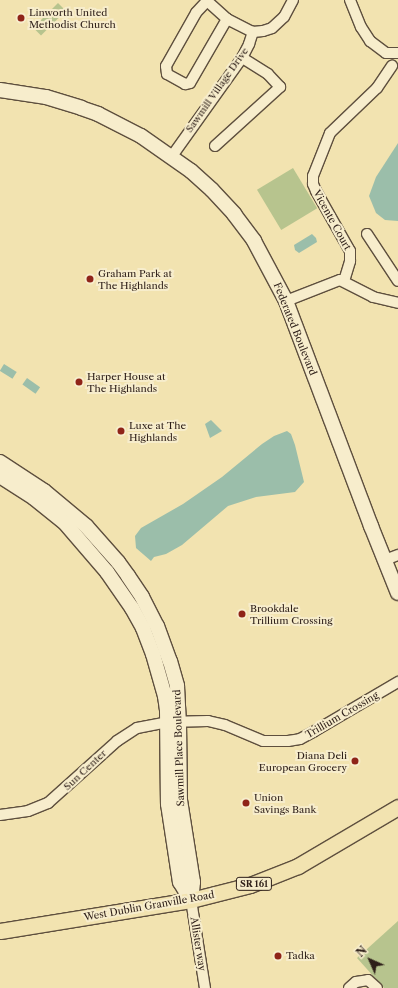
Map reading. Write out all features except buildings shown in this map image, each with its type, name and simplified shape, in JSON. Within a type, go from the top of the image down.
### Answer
[{"type":"main road","name":"West Dublin Granville Road","points":[[0,931],[191,900],[250,885],[283,873],[398,807]]},
{"type":"street","points":[[227,19],[190,83],[185,84],[167,74],[166,66],[196,13],[206,1],[227,19],[254,32],[272,28],[284,17],[293,0]]},
{"type":"street","points":[[350,0],[361,27],[370,41],[386,53],[398,53]]},
{"type":"street","name":"Sawmill Village Drive","points":[[172,156],[242,58],[254,32]]},
{"type":"street","points":[[215,146],[280,87],[268,74],[242,58]]},
{"type":"street","name":"Vicente Court","points":[[344,281],[350,264],[350,251],[316,191],[313,184],[313,176],[330,133],[377,88],[392,66]]},
{"type":"street","name":"Federated Boulevard","points":[[0,90],[46,97],[98,114],[142,136],[172,156],[212,190],[234,214],[254,241],[286,301],[391,568],[398,592]]},
{"type":"street","points":[[367,234],[398,281]]},
{"type":"street","points":[[286,301],[332,281],[344,281],[373,297],[397,301]]},
{"type":"street","name":"Sawmill Place Boulevard","points":[[0,462],[44,491],[86,526],[118,562],[128,576],[142,597],[157,626],[170,661],[177,686],[167,788],[172,835],[180,882],[191,900]]},
{"type":"street","name":"Sawmill Place Boulevard","points":[[0,476],[34,498],[64,522],[97,558],[120,588],[143,628],[153,654],[173,722]]},
{"type":"street","points":[[391,568],[398,556]]},
{"type":"street","name":"Trillium Crossing","points":[[173,722],[208,721],[225,725],[263,741],[288,741],[300,739],[398,682]]},
{"type":"street","name":"Sun Center","points":[[0,815],[28,810],[48,803],[127,733],[137,728],[173,722]]},
{"type":"street","name":"Allister way","points":[[191,900],[205,988]]},
{"type":"street","points":[[349,988],[356,982],[368,980],[377,988]]},
{"type":"green space","points":[[58,3],[66,11],[41,36],[33,28]]},
{"type":"green space","points":[[293,168],[317,208],[281,230],[257,190]]},
{"type":"green space","points":[[398,921],[398,988],[384,988],[357,958]]},
{"type":"shaded area","points":[[398,143],[398,221],[385,220],[376,213],[369,196],[376,177]]},
{"type":"shaded area","points":[[312,234],[316,238],[317,242],[299,253],[295,250],[294,245]]},
{"type":"shaded area","points":[[4,364],[17,372],[12,379],[0,371]]},
{"type":"shaded area","points":[[27,378],[40,387],[36,394],[22,385]]},
{"type":"shaded area","points":[[211,420],[222,431],[210,438],[205,424]]},
{"type":"shaded area","points":[[287,431],[291,434],[295,445],[304,482],[295,492],[256,497],[228,506],[182,545],[166,554],[154,557],[151,561],[136,548],[135,536],[141,528],[183,504],[222,477],[262,444],[274,436]]},
{"type":"place","name":"Linworth United Methodist Church","points":[[21,18]]},
{"type":"place","name":"Graham Park at The Highlands","points":[[90,279]]},
{"type":"place","name":"Harper House at The Highlands","points":[[79,382]]},
{"type":"place","name":"Luxe at The Highlands","points":[[121,431]]},
{"type":"place","name":"Brookdale Trillium Crossing","points":[[242,614]]},
{"type":"place","name":"Diana Deli European Grocery","points":[[355,761]]},
{"type":"place","name":"Union Savings Bank","points":[[246,803]]},
{"type":"place","name":"Tadka","points":[[278,956]]}]
